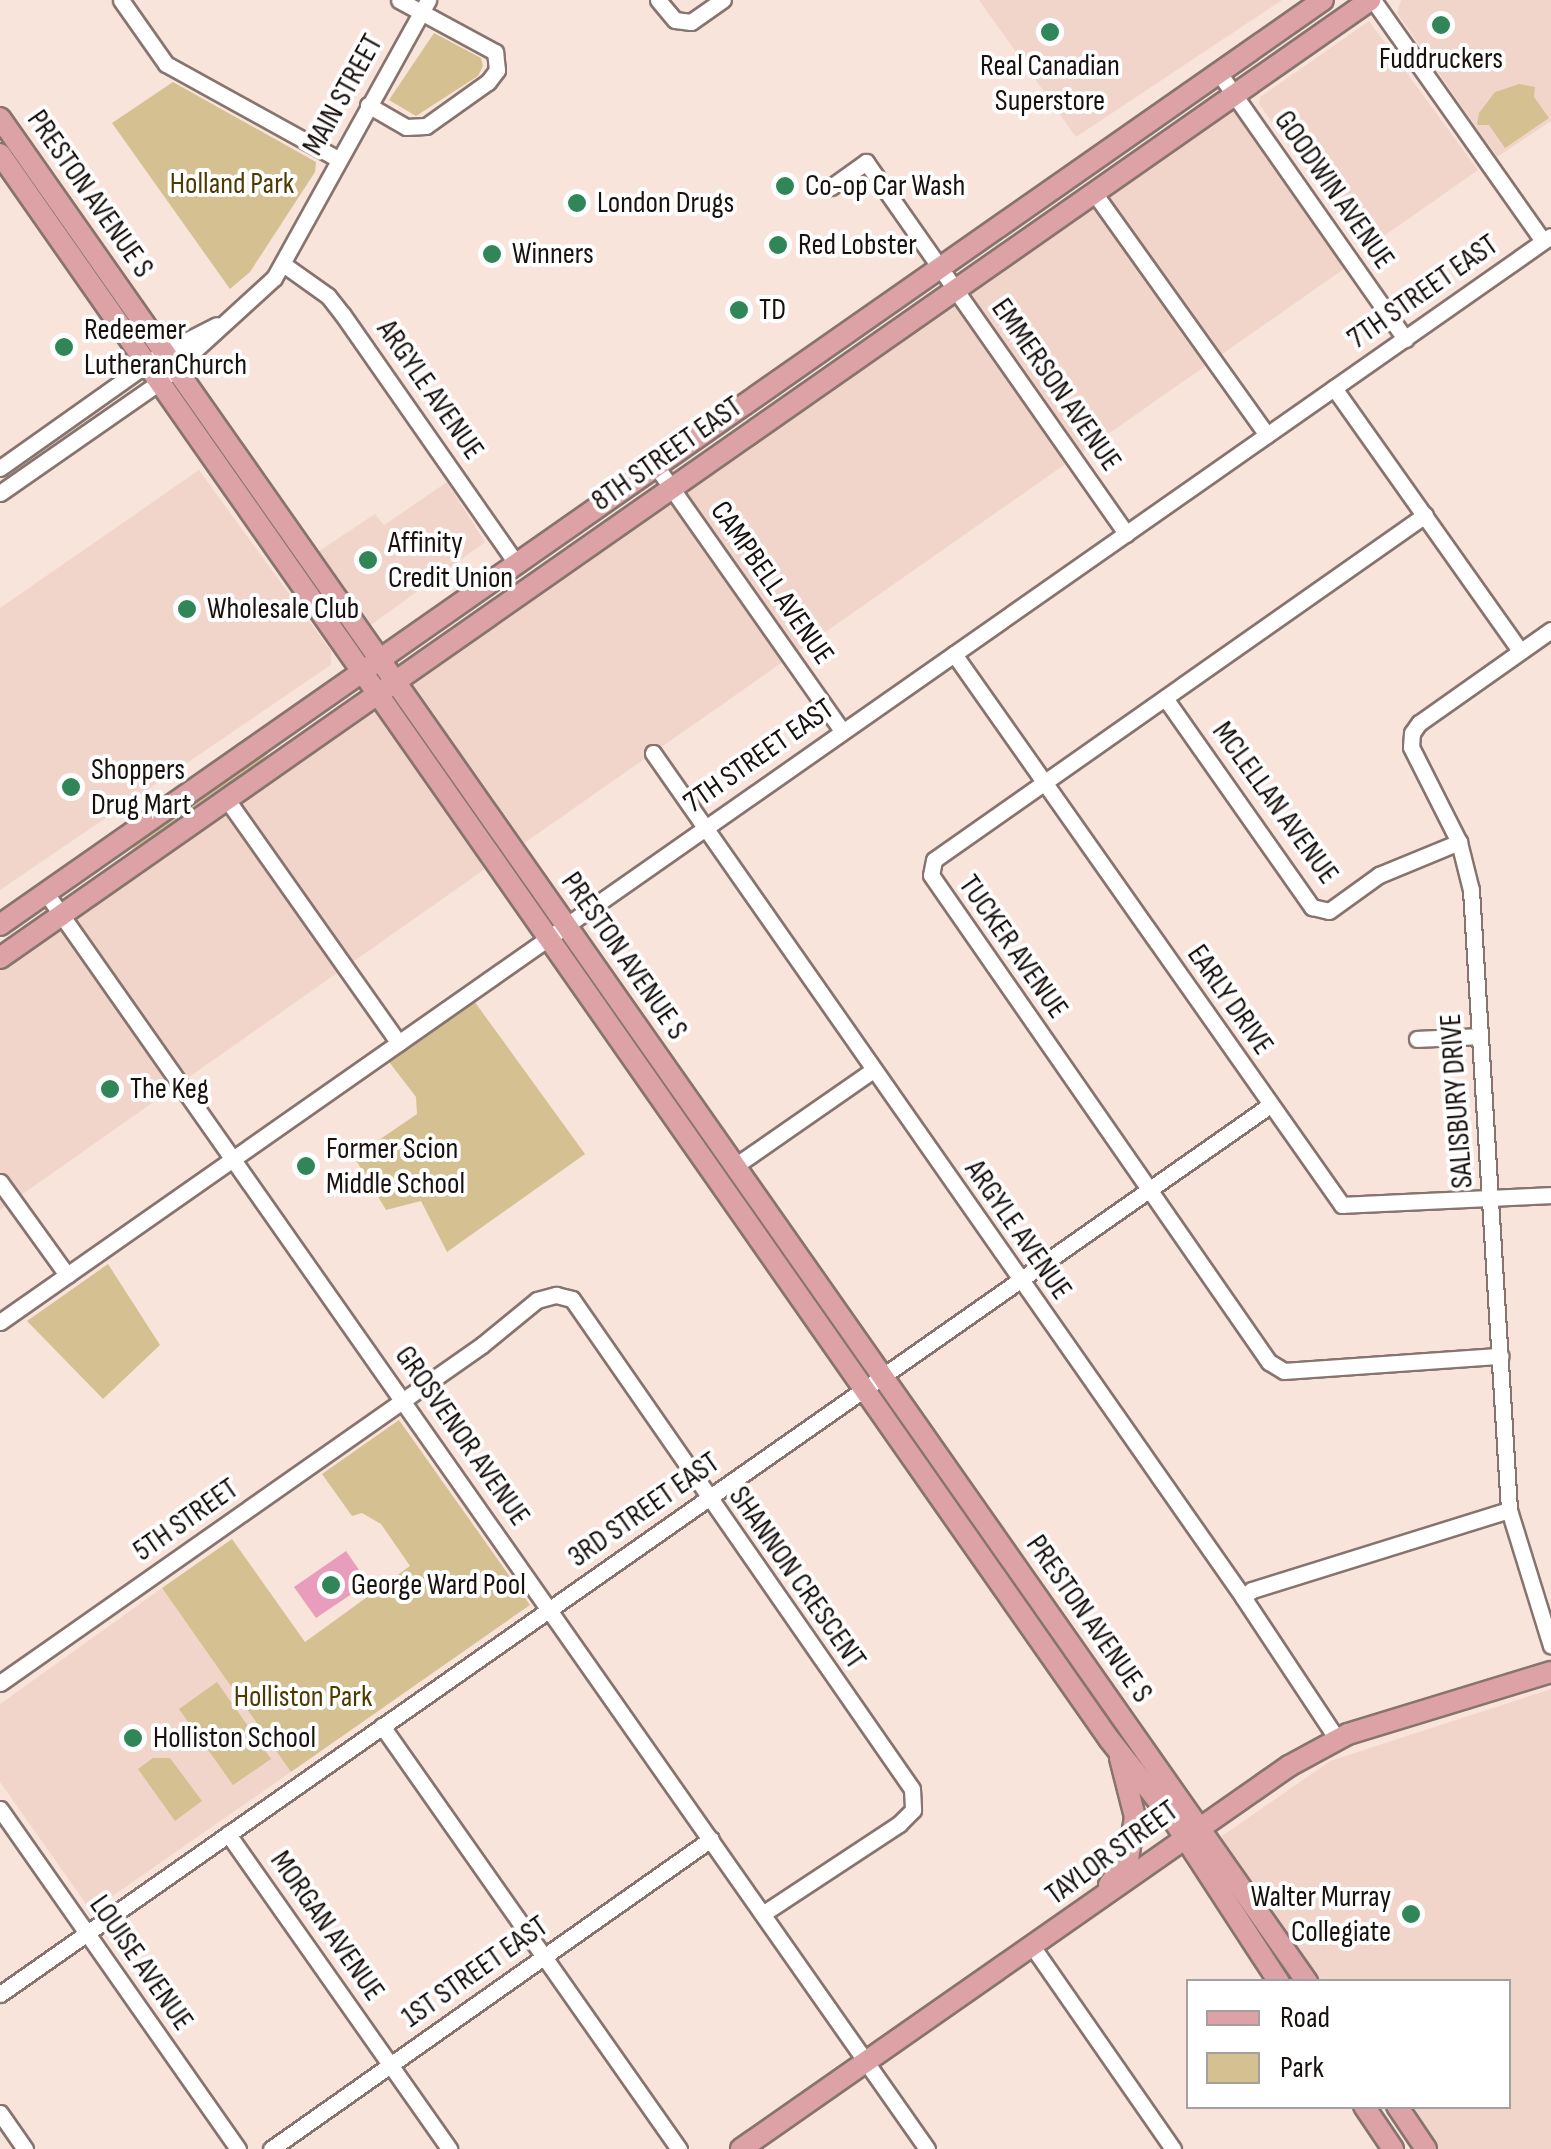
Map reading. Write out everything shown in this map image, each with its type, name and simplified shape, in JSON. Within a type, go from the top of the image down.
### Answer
[{"type":"main road","name":"8TH STREET EAST","points":[[0,925],[1323,0]]},
{"type":"main road","name":"8TH STREET EAST","points":[[0,958],[1371,0]]},
{"type":"main road","name":"PRESTON AVENUE S","points":[[0,118],[162,367],[385,688],[1191,1832]]},
{"type":"main road","name":"PRESTON AVENUE S","points":[[0,154],[162,367]]},
{"type":"main road","name":"PRESTON AVENUE S","points":[[557,931],[735,1166],[1109,1738],[1191,1832]]},
{"type":"main road","name":"TAYLOR STREET","points":[[741,2149],[1097,1902],[1191,1832],[1337,1739],[1551,1672]]},
{"type":"main road","points":[[1097,1902],[1128,1859],[1135,1817],[1126,1770],[1109,1738]]},
{"type":"main road","points":[[1191,1832],[1277,1979]]},
{"type":"main road","points":[[1191,1832],[1305,1979]]},
{"type":"main road","points":[[1366,2109],[1393,2149]]},
{"type":"main road","points":[[1398,2109],[1426,2149]]},
{"type":"street","points":[[122,0],[166,64],[338,159]]},
{"type":"street","points":[[368,105],[406,127],[426,126],[488,82],[497,70],[495,52],[424,6],[399,0]]},
{"type":"street","points":[[658,0],[675,20],[691,22],[722,0]]},
{"type":"street","points":[[1371,0],[1547,238]]},
{"type":"street","name":"MAIN STREET","points":[[0,468],[239,315],[282,264],[424,6]]},
{"type":"street","name":"GOODWIN AVENUE","points":[[1219,73],[1404,338]]},
{"type":"street","name":"EMMERSON AVENUE","points":[[830,187],[866,162],[1126,534]]},
{"type":"street","points":[[1095,194],[1267,434]]},
{"type":"street","name":"7TH STREET EAST","points":[[0,1322],[1547,238]]},
{"type":"street","name":"ARGYLE AVENUE","points":[[282,264],[328,296],[343,314],[517,564]]},
{"type":"street","name":"MAIN STREET","points":[[1,489],[162,367]]},
{"type":"street","points":[[1334,388],[1520,651]]},
{"type":"street","name":"CAMPBELL AVENUE","points":[[656,466],[842,731]]},
{"type":"street","name":"TUCKER AVENUE","points":[[1425,515],[934,860],[931,875],[1269,1362],[1284,1371],[1500,1356]]},
{"type":"street","name":"SALISBURY DRIVE","points":[[1551,630],[1419,723],[1412,733],[1411,747],[1460,842],[1471,890],[1509,1510],[1551,1646]]},
{"type":"street","name":"EARLY DRIVE","points":[[954,654],[1342,1205],[1551,1195]]},
{"type":"street","name":"MCLELLAN AVENUE","points":[[1165,698],[1312,907],[1330,910],[1379,875],[1460,842]]},
{"type":"street","name":"ARGYLE AVENUE","points":[[653,752],[1018,1280],[1243,1597],[1337,1739]]},
{"type":"street","points":[[228,801],[398,1043]]},
{"type":"street","name":"GROSVENOR AVENUE","points":[[46,893],[927,2149]]},
{"type":"street","points":[[1416,1039],[1480,1036]]},
{"type":"street","points":[[735,1166],[873,1070]]},
{"type":"street","name":"3RD STREET EAST","points":[[0,1994],[1270,1105]]},
{"type":"street","points":[[0,1182],[68,1275]]},
{"type":"street","name":"SHANNON CRESCENT","points":[[403,1400],[538,1300],[556,1294],[572,1300],[912,1788],[913,1810],[899,1824],[764,1913]]},
{"type":"street","name":"5TH STREET","points":[[0,1683],[403,1400]]},
{"type":"street","points":[[1243,1597],[1252,1590],[1509,1510]]},
{"type":"street","points":[[382,1726],[680,2149]]},
{"type":"street","name":"LOUISE AVENUE","points":[[0,1809],[238,2149]]},
{"type":"street","name":"MORGAN AVENUE","points":[[228,1834],[449,2149]]},
{"type":"street","name":"1ST STREET EAST","points":[[271,2149],[711,1839]]},
{"type":"street","points":[[1032,1946],[1174,2149]]},
{"type":"street","points":[[0,2113],[25,2149]]},
{"type":"shaded area","points":[[979,0],[1282,0],[1076,137]]},
{"type":"shaded area","points":[[1401,0],[1551,0],[1551,121],[1497,157],[1397,13]]},
{"type":"shaded area","points":[[1369,21],[1478,170],[1364,250],[1259,104],[1260,97]]},
{"type":"shaded area","points":[[1234,95],[1351,264],[513,851],[393,682]]},
{"type":"shaded area","points":[[199,470],[331,651],[331,665],[0,890],[0,608]]},
{"type":"shaded area","points":[[447,482],[485,542],[371,625],[316,553],[375,514],[384,525]]},
{"type":"shaded area","points":[[376,694],[495,862],[0,1210],[0,959]]},
{"type":"shaded area","name":"George Ward Pool","points":[[346,1551],[368,1583],[316,1618],[294,1587]]},
{"type":"shaded area","name":"Holliston School","points":[[162,1588],[291,1772],[91,1911],[0,1782],[0,1704]]},
{"type":"shaded area","name":"Walter Murray Collegiate","points":[[1551,1689],[1551,2149],[1439,2149],[1409,2109],[1511,2109],[1511,1979],[1318,1979],[1223,1847],[1222,1836],[1330,1761]]},
{"type":"green space","points":[[434,33],[481,58],[483,66],[478,76],[416,116],[389,100]]},
{"type":"green space","name":"Holland Park","points":[[173,82],[316,162],[315,172],[250,272],[230,289],[112,123]]},
{"type":"green space","points":[[1519,84],[1535,87],[1534,97],[1549,118],[1505,148],[1489,125],[1477,125],[1479,113],[1495,92]]},
{"type":"green space","points":[[286,735],[252,770],[130,851],[151,831]]},
{"type":"green space","points":[[469,994],[585,1154],[447,1252],[421,1201],[386,1210],[354,1157],[417,1114],[416,1097],[383,1054]]},
{"type":"green space","points":[[108,1264],[160,1345],[103,1399],[27,1321]]},
{"type":"green space","name":"Holliston Park","points":[[399,1420],[530,1605],[291,1772],[162,1588],[232,1539],[305,1642],[410,1566],[381,1524],[362,1513],[352,1516],[322,1474]]},
{"type":"green space","points":[[217,1682],[271,1759],[233,1785],[179,1709]]},
{"type":"green space","points":[[153,1758],[170,1758],[202,1801],[175,1821],[138,1769]]},
{"type":"place","name":"Fuddruckers","points":[[1441,25]]},
{"type":"place","name":"Real Canadian Superstore","points":[[1050,32]]},
{"type":"place","name":"Co-op Car Wash","points":[[785,186]]},
{"type":"place","name":"London Drugs","points":[[577,203]]},
{"type":"place","name":"Red Lobster","points":[[778,245]]},
{"type":"place","name":"Winners","points":[[492,254]]},
{"type":"place","name":"TD","points":[[739,310]]},
{"type":"place","name":"Redeemer LutheranChurch","points":[[64,347]]},
{"type":"place","name":"Affinity Credit Union","points":[[368,560]]},
{"type":"place","name":"Wholesale Club","points":[[187,609]]},
{"type":"place","name":"Shoppers Drug Mart","points":[[71,787]]},
{"type":"place","name":"The Keg","points":[[110,1089]]},
{"type":"place","name":"Former Scion Middle School","points":[[306,1166]]},
{"type":"place","name":"George Ward Pool","points":[[331,1585]]},
{"type":"place","name":"Holliston School","points":[[133,1738]]},
{"type":"place","name":"Walter Murray Collegiate","points":[[1411,1914]]}]
